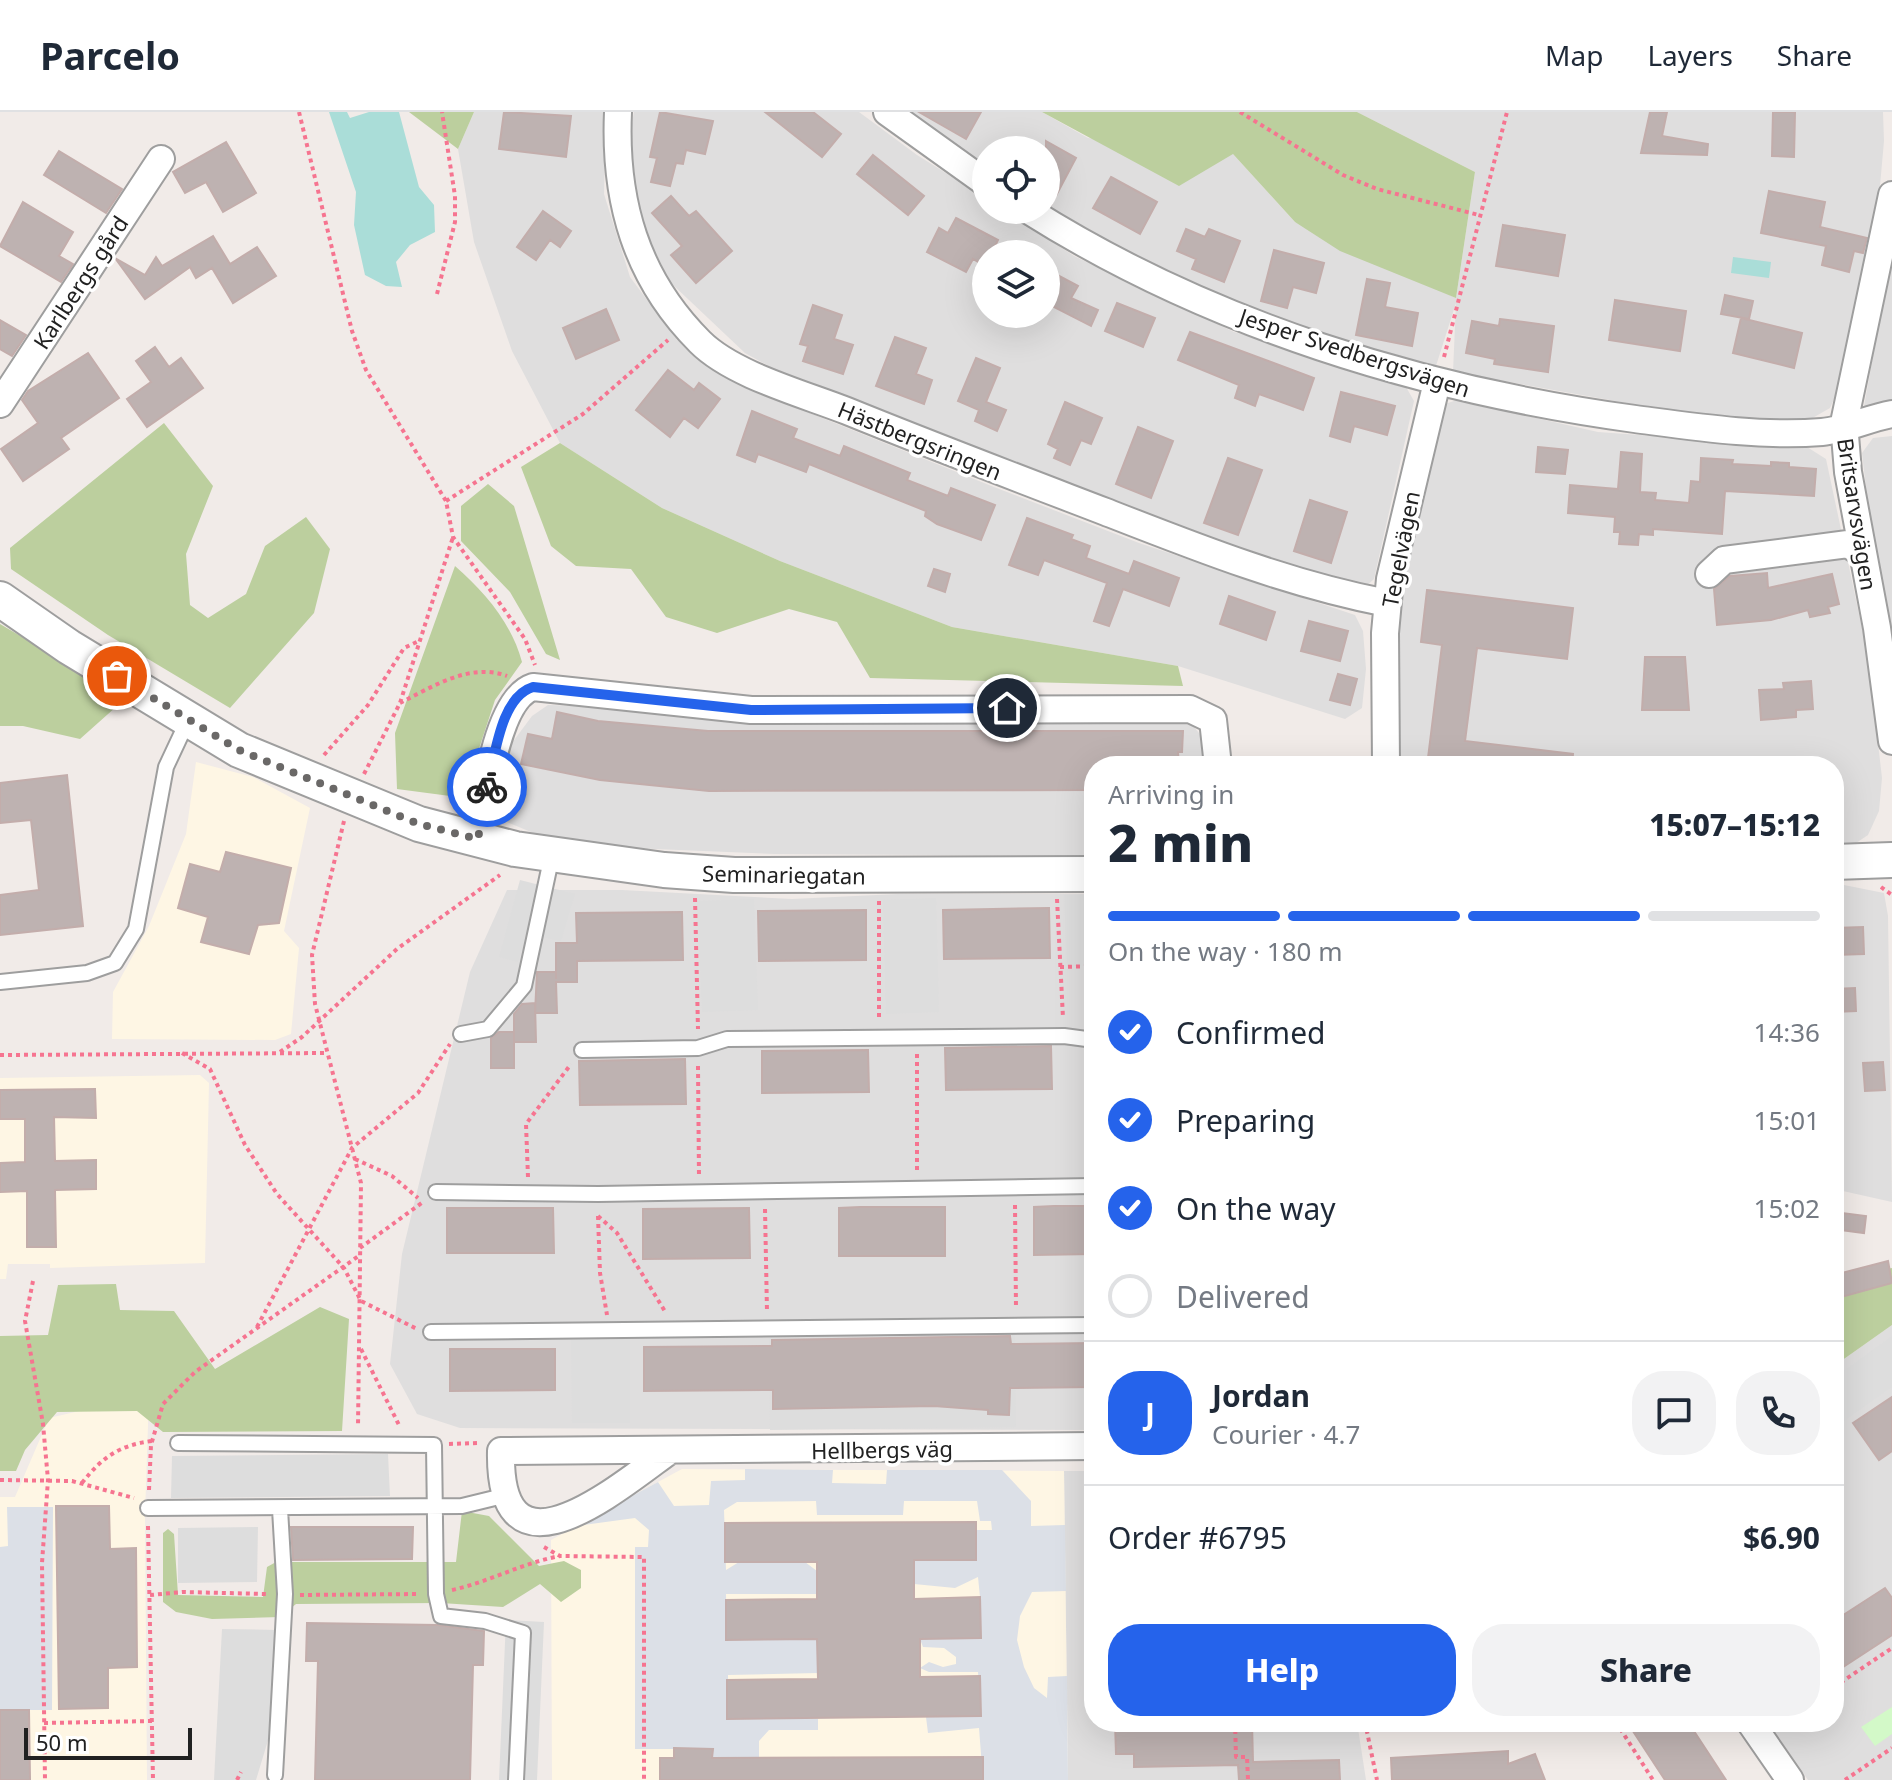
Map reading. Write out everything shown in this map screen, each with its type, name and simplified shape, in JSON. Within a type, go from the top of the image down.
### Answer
[{"type":"street","name":"Hästbergsringen","points":[[618,112],[616,150],[627,224],[656,288],[685,325],[724,359],[909,436],[1216,554],[1295,582],[1387,603]]},
{"type":"street","points":[[887,112],[972,173]]},
{"type":"street","name":"Karlbergs gård","points":[[0,404],[161,159]]},
{"type":"street","name":"Britsarvsvägen","points":[[1892,195],[1844,427],[1863,554],[1890,694],[1892,741]]},
{"type":"street","name":"Jesper Svedbergsvägen","points":[[1054,224],[1168,285],[1249,321],[1437,382],[1553,408],[1689,427],[1824,432],[1892,414]]},
{"type":"street","name":"Tegelvägen","points":[[1386,756],[1387,603],[1396,547],[1437,382]]},
{"type":"street","points":[[1709,574],[1724,560],[1848,544],[1863,554]]},
{"type":"street","name":"Seminariegatan","points":[[0,599],[69,647],[239,750],[419,824],[515,849],[664,870],[734,875],[1084,874]]},
{"type":"street","points":[[478,839],[487,789],[506,717],[522,690],[539,687],[751,710],[1190,709],[1213,720],[1217,756]]},
{"type":"street","points":[[1844,862],[1892,860]]},
{"type":"street","name":"Hellbergs väg","points":[[501,1451],[1084,1446]]},
{"type":"street","points":[[501,1451],[503,1496],[516,1515],[527,1522],[555,1522],[613,1490],[669,1451]]},
{"type":"street","points":[[1757,1732],[1790,1780]]},
{"type":"lane","points":[[0,982],[87,973],[115,963],[136,929],[166,767],[188,720]]},
{"type":"lane","points":[[461,1034],[488,1029],[524,986],[552,855]]},
{"type":"lane","points":[[582,1050],[698,1048],[727,1039],[1064,1036],[1084,1039]]},
{"type":"lane","points":[[436,1192],[598,1194],[1084,1186]]},
{"type":"lane","points":[[431,1332],[1084,1325]]},
{"type":"lane","points":[[178,1443],[434,1445],[436,1594],[441,1616],[485,1621],[523,1633],[516,1780]]},
{"type":"lane","points":[[148,1508],[434,1507],[462,1506],[503,1496]]},
{"type":"lane","points":[[275,1775],[285,1594],[280,1509]]},
{"type":"path","points":[[299,112],[352,331],[366,370],[446,501],[453,537],[525,639],[539,687]]},
{"type":"path","points":[[437,294],[455,222],[455,196],[442,112]]},
{"type":"path","points":[[1240,112],[1343,175],[1377,189],[1479,215]]},
{"type":"path","points":[[1437,382],[1507,112]]},
{"type":"path","points":[[446,501],[583,414],[685,325]]},
{"type":"path","points":[[361,780],[400,703],[453,537]]},
{"type":"path","points":[[302,776],[368,705],[404,648],[421,640]]},
{"type":"path","points":[[400,703],[453,676],[496,672],[539,687]]},
{"type":"path","points":[[344,819],[312,955],[319,1021],[361,1183],[358,1443]]},
{"type":"path","points":[[278,1053],[319,1021],[397,949],[456,903],[511,868],[515,849]]},
{"type":"path","points":[[1056,889],[1064,1036]]},
{"type":"path","points":[[878,890],[879,1039]]},
{"type":"path","points":[[1060,967],[1084,966]]},
{"type":"path","points":[[256,1329],[352,1148],[418,1093],[461,1034]]},
{"type":"path","points":[[917,1039],[917,1189]]},
{"type":"path","points":[[528,1192],[526,1124],[582,1050]]},
{"type":"path","points":[[182,1053],[210,1069],[245,1145],[277,1194],[344,1268],[361,1301],[406,1326],[431,1332]]},
{"type":"path","points":[[0,1055],[327,1053]]},
{"type":"path","points":[[355,1159],[392,1176],[423,1202]]},
{"type":"path","points":[[1014,1188],[1016,1326]]},
{"type":"path","points":[[765,1191],[767,1329]]},
{"type":"path","points":[[360,1248],[436,1192]]},
{"type":"path","points":[[598,1194],[600,1273],[606,1294],[608,1328]]},
{"type":"path","points":[[598,1216],[617,1233],[641,1278],[676,1328]]},
{"type":"path","points":[[0,1480],[82,1483],[148,1503],[152,1441],[163,1404],[195,1372],[360,1255]]},
{"type":"path","points":[[33,1281],[25,1321],[43,1424],[48,1480],[42,1563],[45,1780]]},
{"type":"path","points":[[360,1347],[393,1417],[413,1444]]},
{"type":"path","points":[[82,1483],[98,1462],[126,1445],[152,1441]]},
{"type":"path","points":[[434,1445],[500,1443],[501,1451]]},
{"type":"path","points":[[148,1508],[153,1780]]},
{"type":"path","points":[[527,1522],[538,1543],[560,1556]]},
{"type":"path","points":[[150,1595],[183,1592],[436,1594],[478,1584],[530,1562],[560,1556],[644,1557],[644,1780]]},
{"type":"path","points":[[1844,1680],[1892,1648]]},
{"type":"path","points":[[44,1723],[153,1721]]},
{"type":"path","points":[[1235,1732],[1236,1757],[1247,1757],[1248,1780]]},
{"type":"path","points":[[1367,1732],[1377,1780]]},
{"type":"path","points":[[1622,1732],[1653,1780]]},
{"type":"path","points":[[1845,1780],[1892,1748]]},
{"type":"path","points":[[237,1780],[241,1772]]},
{"type":"shaded area","points":[[474,112],[606,112],[604,194],[630,277],[677,340],[722,373],[785,403],[1139,543],[1355,615],[1363,631],[1366,669],[1362,708],[1345,719],[1178,666],[952,627],[780,561],[662,508],[560,443],[512,351],[474,242],[458,149]]},
{"type":"shaded area","points":[[634,112],[859,112],[917,155],[972,189],[972,224],[1026,224],[1050,240],[972,240],[972,328],[1060,328],[1060,247],[1234,332],[1402,380],[1414,401],[1374,579],[1364,588],[1223,545],[798,382],[745,353],[671,283],[645,232],[630,184],[629,139]]},
{"type":"shaded area","points":[[909,112],[1042,112],[1088,138],[1233,154],[1295,222],[1456,298],[1475,172],[1357,112],[1883,112],[1884,141],[1878,208],[1841,384],[1830,408],[1809,420],[1756,419],[1666,410],[1453,372],[1456,303],[1435,369],[1333,340],[1252,311],[1167,273],[1060,213],[1060,136],[972,136],[972,157]]},
{"type":"shaded area","points":[[1892,260],[1892,409],[1863,412],[1878,328]]},
{"type":"shaded area","points":[[1457,400],[1598,432],[1807,447],[1826,459],[1868,656],[1882,778],[1879,811],[1868,835],[1844,849],[1844,756],[1396,756],[1398,643],[1407,547],[1438,414],[1445,404]]},
{"type":"shaded area","points":[[1892,436],[1892,636],[1871,532],[1862,453],[1873,438]]},
{"type":"shaded area","points":[[548,705],[916,717],[1186,717],[1207,743],[1208,756],[1084,756],[1084,856],[775,854],[606,847],[543,837],[507,822],[500,803],[509,747],[532,716]]},
{"type":"shaded area","points":[[196,762],[253,777],[310,808],[284,931],[299,948],[291,1034],[275,1040],[112,1039],[113,992],[149,926],[186,834]]},
{"type":"shaded area","points":[[520,880],[575,894],[561,941],[526,933],[518,962],[499,957]]},
{"type":"shaded area","points":[[1844,885],[1884,893],[1888,916],[1892,1202],[1844,1191]]},
{"type":"shaded area","points":[[507,890],[622,890],[792,899],[898,894],[1084,894],[1084,1430],[460,1428],[417,1414],[390,1364],[402,1254],[470,972]]},
{"type":"shaded area","points":[[1064,895],[1084,895],[1084,966],[1067,966]]},
{"type":"shaded area","points":[[936,898],[939,1012],[886,1014],[883,900]]},
{"type":"shaded area","points":[[754,899],[758,1010],[702,1012],[697,901]]},
{"type":"shaded area","points":[[200,1075],[209,1083],[205,1263],[50,1268],[50,1264],[8,1264],[6,1279],[0,1279],[0,1078]]},
{"type":"shaded area","points":[[1892,1325],[1892,1780],[1808,1780],[1775,1732],[1844,1732],[1844,1359]]},
{"type":"shaded area","points":[[1015,1335],[1016,1427],[770,1430],[769,1338]]},
{"type":"shaded area","points":[[1892,1336],[1892,1387],[1844,1421],[1844,1371]]},
{"type":"shaded area","points":[[571,1337],[630,1337],[630,1423],[572,1423]]},
{"type":"shaded area","points":[[149,1395],[145,1515],[147,1780],[0,1780],[0,1497],[15,1497],[49,1418]]},
{"type":"shaded area","points":[[388,1454],[390,1496],[171,1498],[172,1456]]},
{"type":"shaded area","points":[[682,1469],[1064,1471],[1068,1780],[552,1780],[551,1540]]},
{"type":"shaded area","points":[[745,1469],[833,1470],[832,1483],[886,1484],[887,1470],[1002,1470],[1031,1501],[1031,1526],[1065,1525],[1066,1591],[1032,1592],[1020,1616],[1017,1640],[1024,1667],[1034,1688],[1047,1698],[1048,1677],[1067,1676],[1068,1780],[983,1780],[979,1728],[928,1733],[926,1717],[981,1716],[978,1672],[929,1672],[920,1668],[929,1662],[943,1667],[956,1664],[956,1657],[944,1648],[923,1647],[920,1639],[980,1638],[980,1597],[978,1577],[955,1588],[914,1584],[914,1560],[976,1560],[976,1530],[992,1530],[991,1521],[980,1521],[977,1501],[904,1501],[903,1515],[817,1515],[816,1501],[737,1502],[724,1510],[726,1570],[739,1562],[805,1562],[817,1571],[817,1594],[726,1594],[727,1640],[817,1639],[818,1673],[728,1675],[728,1719],[818,1719],[818,1730],[769,1730],[759,1741],[759,1758],[712,1758],[712,1749],[635,1749],[635,1547],[648,1547],[649,1530],[635,1518],[576,1526],[658,1482],[674,1506],[709,1505],[711,1481],[745,1480]]},
{"type":"shaded area","points":[[1064,1471],[1084,1471],[1084,1732],[1359,1732],[1366,1780],[1068,1780]]},
{"type":"shaded area","points":[[7,1507],[53,1507],[52,1710],[0,1710],[0,1547],[8,1546]]},
{"type":"shaded area","points":[[258,1527],[257,1582],[178,1583],[178,1528]]},
{"type":"shaded area","points":[[506,1620],[544,1622],[537,1780],[499,1780]]},
{"type":"shaded area","points":[[222,1629],[277,1630],[269,1737],[256,1780],[214,1780]]},
{"type":"green space","points":[[409,112],[474,112],[458,149]]},
{"type":"green space","points":[[1042,112],[1357,112],[1475,172],[1456,298],[1340,251],[1295,222],[1233,154],[1179,186]]},
{"type":"green space","points":[[164,423],[213,486],[186,554],[190,605],[208,618],[246,594],[265,546],[306,517],[330,549],[314,613],[230,708],[108,635],[11,569],[10,548]]},
{"type":"green space","points":[[560,443],[662,508],[780,561],[952,627],[1178,666],[1183,686],[870,678],[837,622],[789,609],[717,633],[666,617],[631,569],[576,566],[551,546],[521,467]]},
{"type":"green space","points":[[488,484],[514,506],[560,660],[546,654],[510,592],[461,541],[461,506]]},
{"type":"green space","points":[[455,566],[496,610],[512,635],[522,662],[495,700],[472,770],[450,796],[397,789],[395,733]]},
{"type":"green space","points":[[0,624],[126,698],[80,739],[23,726],[0,726]]},
{"type":"green space","points":[[1892,1268],[1892,1325],[1844,1359],[1844,1276]]},
{"type":"green space","points":[[116,1284],[120,1310],[174,1311],[215,1369],[320,1307],[349,1319],[342,1431],[163,1432],[137,1411],[57,1412],[25,1450],[16,1471],[0,1471],[0,1336],[48,1335],[58,1285]]},
{"type":"green space","points":[[462,1511],[489,1516],[539,1566],[564,1561],[581,1570],[581,1588],[561,1602],[540,1584],[503,1607],[441,1603],[296,1604],[280,1617],[212,1619],[176,1612],[163,1602],[163,1533],[168,1529],[174,1534],[178,1595],[263,1597],[267,1567],[276,1562],[456,1562]]},
{"type":"green space","points":[[1892,1707],[1892,1734],[1875,1746],[1861,1727]]},
{"type":"water","points":[[329,112],[347,112],[350,118],[369,112],[399,112],[419,187],[434,205],[435,232],[410,245],[396,262],[402,287],[386,286],[365,275],[354,225],[356,192]]},
{"type":"water","points":[[1733,257],[1771,262],[1769,278],[1731,273]]},
{"type":"building","points":[[504,112],[571,116],[566,157],[499,149]]},
{"type":"building","points":[[660,112],[713,121],[705,154],[686,150],[683,164],[676,163],[670,186],[651,182],[657,158],[650,157]]},
{"type":"building","points":[[765,112],[813,112],[841,134],[822,157]]},
{"type":"building","points":[[919,112],[981,112],[966,139]]},
{"type":"building","points":[[1650,112],[1667,112],[1662,136],[1708,144],[1707,155],[1641,153]]},
{"type":"building","points":[[1773,112],[1795,112],[1794,157],[1772,156]]},
{"type":"building","points":[[226,142],[256,193],[223,212],[206,182],[185,193],[173,172]]},
{"type":"building","points":[[1060,149],[1076,158],[1060,188]]},
{"type":"building","points":[[59,151],[122,189],[106,213],[44,175]]},
{"type":"building","points":[[873,155],[924,196],[908,215],[857,174]]},
{"type":"building","points":[[1111,177],[1157,202],[1140,234],[1093,208]]},
{"type":"building","points":[[1769,191],[1825,202],[1820,227],[1867,238],[1863,253],[1854,251],[1849,272],[1822,265],[1826,246],[1761,233]]},
{"type":"building","points":[[671,196],[689,216],[696,211],[732,251],[696,283],[671,255],[682,246],[652,213]]},
{"type":"building","points":[[23,202],[73,232],[59,256],[73,264],[61,282],[0,246]]},
{"type":"building","points":[[543,211],[571,231],[560,247],[550,240],[536,260],[517,247]]},
{"type":"building","points":[[956,218],[998,240],[972,240],[972,261],[966,272],[927,252],[939,228],[948,233]]},
{"type":"building","points":[[1503,225],[1565,235],[1558,276],[1496,266]]},
{"type":"building","points":[[1186,229],[1205,237],[1209,229],[1240,241],[1224,282],[1192,269],[1196,259],[1177,251]]},
{"type":"building","points":[[213,236],[230,264],[257,247],[276,276],[233,303],[212,268],[196,278],[190,267],[145,299],[115,258],[145,275],[156,257],[162,266]]},
{"type":"building","points":[[1274,250],[1324,263],[1316,293],[1293,287],[1287,308],[1261,301]]},
{"type":"building","points":[[1060,276],[1078,286],[1071,298],[1098,310],[1091,326],[1060,310]]},
{"type":"building","points":[[1367,279],[1390,283],[1385,307],[1418,313],[1412,346],[1356,335]]},
{"type":"building","points":[[1725,295],[1753,301],[1749,319],[1721,314]]},
{"type":"building","points":[[1615,300],[1686,311],[1680,351],[1609,340]]},
{"type":"building","points":[[1117,303],[1155,318],[1143,347],[1105,331]]},
{"type":"building","points":[[813,305],[842,315],[834,339],[853,345],[843,374],[803,361],[808,346],[800,344]]},
{"type":"building","points":[[606,309],[619,340],[576,359],[563,328]]},
{"type":"building","points":[[1741,318],[1802,333],[1794,368],[1733,353]]},
{"type":"building","points":[[1500,319],[1554,326],[1548,372],[1494,364],[1495,359],[1466,353],[1472,321],[1499,326]]},
{"type":"building","points":[[0,320],[26,335],[12,356],[0,349]]},
{"type":"building","points":[[1190,332],[1314,378],[1303,410],[1259,394],[1255,406],[1235,398],[1239,385],[1178,360]]},
{"type":"building","points":[[895,337],[926,348],[916,374],[932,380],[924,404],[876,386]]},
{"type":"building","points":[[155,347],[169,367],[181,358],[203,388],[147,427],[127,399],[151,382],[136,361]]},
{"type":"building","points":[[88,353],[119,398],[61,438],[69,449],[23,481],[1,449],[38,423],[22,400],[28,391]]},
{"type":"building","points":[[976,358],[1000,368],[986,402],[1006,410],[997,431],[975,421],[979,410],[958,401]]},
{"type":"building","points":[[668,370],[694,390],[699,383],[720,399],[698,428],[684,418],[670,437],[636,410]]},
{"type":"building","points":[[1341,392],[1395,406],[1387,435],[1354,426],[1350,442],[1330,436]]},
{"type":"building","points":[[1065,402],[1102,418],[1091,444],[1081,440],[1070,465],[1054,458],[1058,449],[1048,444]]},
{"type":"building","points":[[752,411],[797,429],[793,438],[840,456],[844,446],[910,473],[907,480],[948,496],[951,488],[995,505],[981,540],[937,524],[925,516],[926,511],[809,464],[806,472],[758,454],[755,462],[737,455]]},
{"type":"building","points":[[1138,427],[1173,441],[1151,498],[1116,484]]},
{"type":"building","points":[[1538,447],[1568,450],[1565,474],[1536,472]]},
{"type":"building","points":[[1621,452],[1642,454],[1640,492],[1656,493],[1655,500],[1689,503],[1691,481],[1700,482],[1701,458],[1733,460],[1732,464],[1771,466],[1771,462],[1789,463],[1789,467],[1816,469],[1814,496],[1725,491],[1722,534],[1653,529],[1653,535],[1639,534],[1638,545],[1619,544],[1620,532],[1614,532],[1615,517],[1568,513],[1570,485],[1618,489]]},
{"type":"building","points":[[1228,458],[1262,470],[1238,535],[1204,523]]},
{"type":"building","points":[[1310,500],[1347,512],[1331,563],[1294,551]]},
{"type":"building","points":[[1027,518],[1073,535],[1071,539],[1090,546],[1086,558],[1129,574],[1134,561],[1179,578],[1169,606],[1123,589],[1109,626],[1094,621],[1107,583],[1044,560],[1038,575],[1009,565]]},
{"type":"building","points":[[934,569],[950,574],[945,592],[928,586]]},
{"type":"building","points":[[1767,573],[1768,588],[1832,574],[1839,604],[1828,607],[1830,613],[1810,617],[1808,610],[1771,620],[1717,625],[1714,589],[1730,576]]},
{"type":"building","points":[[1427,590],[1573,608],[1567,659],[1477,648],[1465,741],[1573,756],[1428,756],[1442,645],[1421,642]]},
{"type":"building","points":[[1229,596],[1275,612],[1266,640],[1220,624]]},
{"type":"building","points":[[1309,621],[1348,631],[1340,661],[1301,651]]},
{"type":"building","points":[[1645,657],[1685,657],[1689,710],[1642,710]]},
{"type":"building","points":[[1338,674],[1357,679],[1350,705],[1330,700]]},
{"type":"building","points":[[1811,681],[1813,709],[1796,710],[1796,717],[1761,720],[1759,690],[1784,689],[1783,683]]},
{"type":"building","points":[[557,712],[598,721],[708,731],[1183,731],[1182,752],[1178,752],[1178,756],[1084,756],[1084,790],[709,791],[600,780],[521,764],[528,734],[552,739]]},
{"type":"building","points":[[67,775],[83,926],[0,935],[0,895],[39,890],[31,820],[0,823],[0,783]]},
{"type":"building","points":[[226,852],[291,868],[279,923],[258,925],[249,954],[201,942],[208,917],[178,908],[190,864],[220,872]]},
{"type":"building","points":[[1049,908],[1050,958],[944,959],[943,910]]},
{"type":"building","points":[[866,910],[866,960],[759,961],[758,911]]},
{"type":"building","points":[[682,912],[683,960],[577,961],[577,982],[556,982],[557,1013],[535,1013],[537,972],[556,972],[556,943],[577,943],[576,913]]},
{"type":"building","points":[[1863,927],[1864,954],[1844,955],[1844,928]]},
{"type":"building","points":[[1855,988],[1856,1011],[1844,1012],[1844,989]]},
{"type":"building","points":[[535,1003],[536,1042],[514,1042],[514,1014],[522,1004]]},
{"type":"building","points":[[499,1032],[514,1032],[514,1068],[491,1068],[491,1038]]},
{"type":"building","points":[[1051,1046],[1052,1089],[946,1090],[945,1048]]},
{"type":"building","points":[[868,1050],[869,1092],[762,1093],[762,1051]]},
{"type":"building","points":[[685,1059],[686,1104],[580,1105],[579,1061]]},
{"type":"building","points":[[1883,1062],[1885,1090],[1865,1091],[1863,1063]]},
{"type":"building","points":[[95,1089],[96,1118],[54,1117],[55,1161],[96,1160],[96,1189],[55,1190],[56,1247],[27,1247],[27,1191],[0,1192],[0,1163],[25,1162],[25,1119],[0,1119],[0,1090]]},
{"type":"building","points":[[1084,1206],[1084,1254],[1034,1255],[1034,1207]]},
{"type":"building","points":[[945,1207],[945,1256],[839,1256],[839,1208]]},
{"type":"building","points":[[447,1208],[553,1208],[554,1253],[447,1253]]},
{"type":"building","points":[[749,1208],[750,1258],[643,1259],[643,1209]]},
{"type":"building","points":[[1844,1213],[1866,1216],[1864,1233],[1844,1230]]},
{"type":"building","points":[[1888,1261],[1892,1283],[1844,1296],[1844,1272]]},
{"type":"building","points":[[1010,1336],[1011,1344],[1084,1343],[1084,1387],[1010,1388],[1009,1415],[988,1414],[988,1410],[934,1406],[773,1409],[773,1390],[644,1391],[644,1347],[772,1346],[772,1340]]},
{"type":"building","points":[[450,1349],[555,1349],[555,1390],[450,1391]]},
{"type":"building","points":[[1892,1397],[1892,1451],[1879,1460],[1853,1423]]},
{"type":"building","points":[[56,1506],[109,1506],[110,1549],[136,1548],[137,1667],[108,1668],[108,1708],[59,1709]]},
{"type":"building","points":[[976,1522],[976,1560],[914,1560],[914,1599],[980,1597],[981,1638],[920,1639],[920,1677],[980,1676],[981,1716],[727,1719],[727,1680],[818,1679],[817,1639],[726,1640],[726,1600],[817,1599],[817,1562],[725,1562],[725,1523]]},
{"type":"building","points":[[291,1527],[413,1527],[412,1559],[293,1560]]},
{"type":"building","points":[[1885,1588],[1892,1598],[1892,1635],[1844,1666],[1844,1615]]},
{"type":"building","points":[[307,1623],[438,1625],[484,1631],[483,1665],[473,1665],[470,1780],[315,1780],[318,1661],[306,1661]]},
{"type":"building","points":[[0,1710],[29,1710],[30,1780],[0,1780]]},
{"type":"building","points":[[1115,1732],[1252,1732],[1253,1762],[1339,1760],[1340,1780],[1239,1780],[1238,1765],[1134,1767],[1134,1754],[1116,1754]]},
{"type":"building","points":[[1634,1732],[1695,1732],[1726,1780],[1665,1780]]},
{"type":"building","points":[[674,1748],[713,1749],[712,1758],[983,1757],[983,1780],[660,1780],[660,1758],[674,1758]]},
{"type":"building","points":[[1508,1751],[1508,1764],[1535,1754],[1545,1780],[1392,1780],[1391,1758]]},
{"type":"way so far","points":[[117,676],[239,750],[419,824],[478,839],[487,787]]},
{"type":"route","points":[[487,787],[506,717],[522,690],[533,687],[641,701],[751,710],[1007,708]]}]
